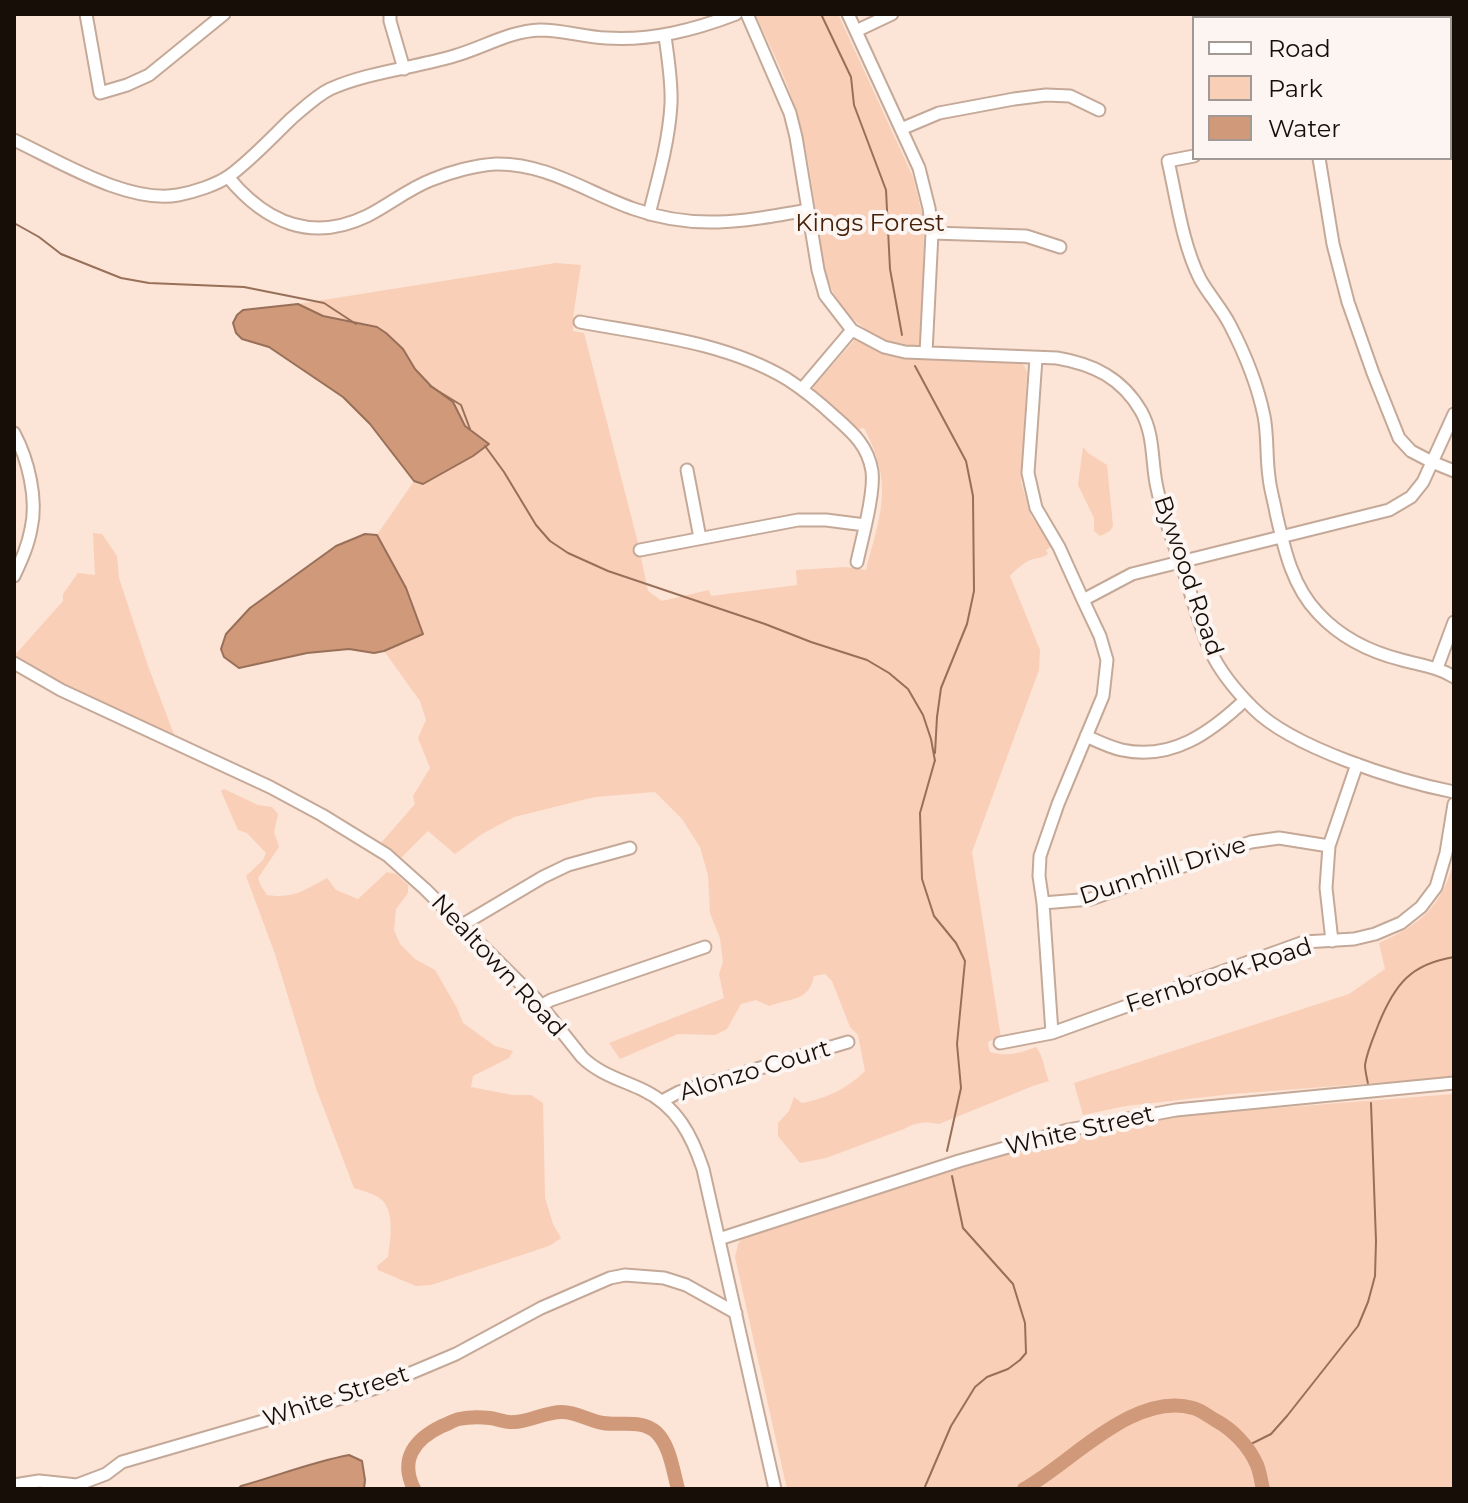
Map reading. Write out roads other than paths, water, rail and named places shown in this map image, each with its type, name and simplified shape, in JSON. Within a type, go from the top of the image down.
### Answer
[{"type":"street","points":[[86,14],[100,93],[149,75],[224,14]]},
{"type":"street","points":[[390,14],[404,69]]},
{"type":"street","points":[[14,140],[111,186],[159,197],[179,195],[228,177],[310,102],[328,90],[349,82],[482,47],[512,34],[539,30],[567,31],[603,38],[632,39],[665,36],[736,14]]},
{"type":"street","points":[[747,14],[790,113],[825,295],[852,330],[802,389]]},
{"type":"street","points":[[848,14],[919,168],[929,208],[932,233],[926,353]]},
{"type":"street","points":[[856,31],[892,14]]},
{"type":"street","points":[[649,214],[671,106],[671,75],[665,36]]},
{"type":"street","points":[[901,129],[939,113],[1046,95],[1070,96],[1099,110]]},
{"type":"street","points":[[1192,156],[1168,161],[1189,253],[1201,280],[1229,322],[1242,349],[1265,418],[1269,479],[1282,537],[1301,592],[1338,633],[1363,646],[1398,659],[1437,668],[1454,677]]},
{"type":"street","points":[[1319,160],[1348,302],[1399,438],[1411,451],[1454,471]]},
{"type":"street","points":[[228,177],[242,194],[269,215],[285,223],[321,228],[340,226],[366,216],[430,180],[494,164],[526,166],[549,173],[630,208],[672,220],[721,223],[808,210]]},
{"type":"street","points":[[932,233],[1026,236],[1060,247]]},
{"type":"street","points":[[580,322],[731,353],[802,389],[860,440],[868,456],[873,472],[872,488],[857,562]]},
{"type":"street","name":"Bywood Road","points":[[852,330],[884,347],[926,353],[1057,358],[1080,362],[1103,371],[1126,390],[1141,411],[1151,433],[1156,484],[1164,517],[1211,651],[1227,679],[1274,726],[1322,750],[1357,764],[1454,792]]},
{"type":"street","points":[[1036,358],[1029,485],[1036,508],[1059,547],[1100,636],[1107,660],[1103,696],[1040,856],[1052,1033]]},
{"type":"street","points":[[1083,600],[1132,574],[1389,510],[1411,497],[1423,482],[1454,414]]},
{"type":"street","points":[[14,433],[30,481],[33,507],[32,527],[14,576]]},
{"type":"street","points":[[687,470],[700,538]]},
{"type":"street","points":[[640,550],[798,520],[865,525]]},
{"type":"street","points":[[1437,668],[1454,622]]},
{"type":"street","name":"Nealtown Road","points":[[14,663],[61,690],[270,787],[387,855],[542,1005],[590,1065],[662,1101],[681,1121],[694,1142],[703,1169],[775,1489]]},
{"type":"street","points":[[1086,736],[1120,749],[1140,752],[1181,746],[1207,733],[1245,700]]},
{"type":"street","points":[[1332,941],[1326,888],[1329,846],[1357,764]]},
{"type":"street","name":"Fernbrook Road","points":[[1000,1043],[1052,1033],[1304,942],[1354,939],[1401,923],[1421,907],[1436,887],[1454,804]]},
{"type":"street","name":"Dunnhill Drive","points":[[1043,903],[1091,899],[1251,842],[1279,838],[1329,846]]},
{"type":"street","points":[[462,925],[568,865],[630,848]]},
{"type":"street","points":[[542,1005],[705,947]]},
{"type":"street","name":"Alonzo Court","points":[[662,1101],[679,1092],[848,1042]]},
{"type":"street","name":"White Street","points":[[719,1239],[959,1161],[1068,1130],[1176,1110],[1454,1083]]},
{"type":"street","name":"White Street","points":[[14,1485],[39,1481],[77,1485],[106,1474],[122,1462],[373,1389],[456,1354],[541,1308],[610,1278],[625,1275],[664,1278],[686,1285],[736,1313]]},
{"type":"water","points":[[298,304],[323,316],[377,327],[386,333],[403,349],[415,369],[431,386],[453,402],[465,426],[489,444],[423,484],[414,481],[370,424],[343,397],[269,347],[242,339],[236,333],[233,323],[243,310]]},
{"type":"water","points":[[365,534],[377,535],[406,588],[423,634],[374,653],[349,649],[307,653],[239,668],[224,657],[221,649],[226,634],[250,608],[336,546]]},
{"type":"water","points":[[349,1455],[362,1461],[364,1489],[238,1489],[308,1465]]},
{"type":"waterway","points":[[821,14],[851,77],[854,105],[886,190],[890,269],[902,335]]},
{"type":"waterway","points":[[14,223],[61,254],[121,278],[149,283],[244,287],[324,303],[356,324]]},
{"type":"waterway","points":[[915,366],[966,461],[973,496],[974,591],[967,624],[941,688],[935,753]]},
{"type":"waterway","points":[[430,386],[461,405],[470,429]]},
{"type":"waterway","points":[[485,446],[536,525],[550,541],[568,553],[608,571],[867,660],[889,673],[908,689],[923,715],[935,761]]},
{"type":"waterway","points":[[935,760],[920,813],[922,879],[934,916],[956,943],[965,961],[957,1044],[961,1088],[947,1151]]},
{"type":"waterway","points":[[1368,1084],[1365,1065],[1369,1049],[1391,997],[1416,971],[1454,957]]},
{"type":"waterway","points":[[1245,1447],[1271,1434],[1287,1416],[1358,1326],[1368,1302],[1375,1276],[1376,1241],[1371,1103]]},
{"type":"waterway","points":[[924,1489],[951,1426],[975,1387],[987,1377],[1008,1369],[1026,1353],[1025,1323],[1013,1284],[963,1228],[952,1176]]},
{"type":"waterway","points":[[1024,1489],[1126,1419],[1148,1410],[1171,1406],[1199,1410],[1234,1433],[1254,1458],[1263,1489]]},
{"type":"waterway","points":[[414,1489],[408,1468],[409,1459],[417,1444],[432,1431],[466,1418],[514,1422],[562,1412],[603,1423],[637,1424],[650,1428],[665,1444],[678,1489]]},
{"type":"park label","name":"Kings Forest","points":[[870,224]]}]
